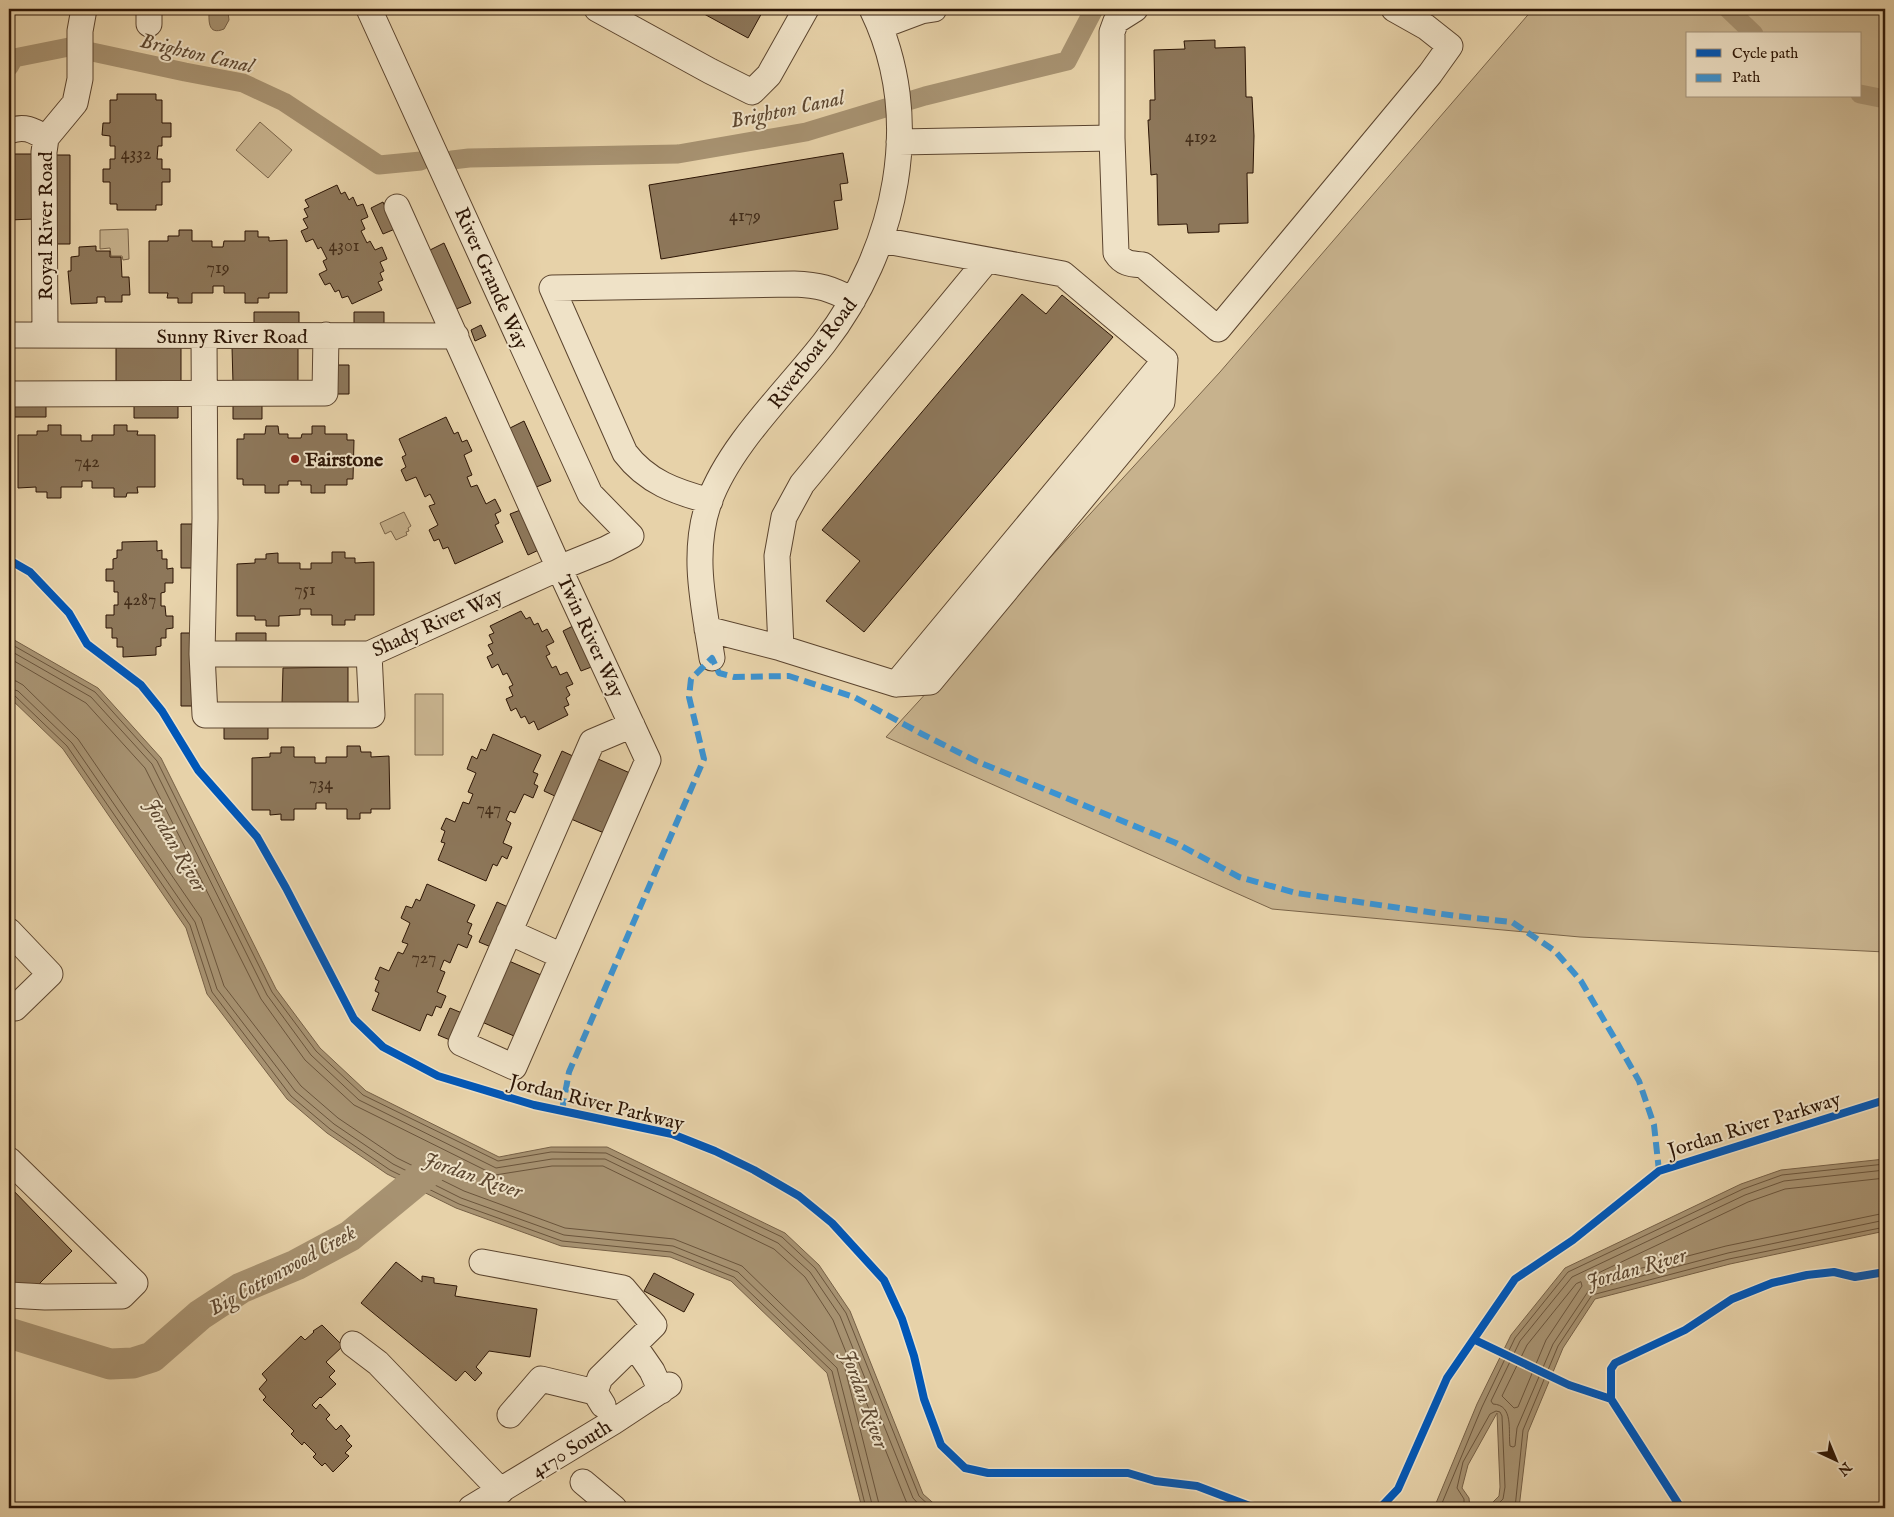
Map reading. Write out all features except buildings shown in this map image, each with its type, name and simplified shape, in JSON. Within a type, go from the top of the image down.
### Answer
[{"type":"street","name":"River Grande Way","points":[[369,9],[590,494],[631,536]]},
{"type":"street","points":[[597,9],[752,92],[769,75],[806,9]]},
{"type":"street","points":[[876,17],[933,9]]},
{"type":"street","points":[[1135,9],[1116,21],[1112,32],[1112,138],[1116,253],[1124,262],[1143,265],[1218,329],[1430,74],[1450,46],[1426,27],[1394,9]]},
{"type":"street","name":"Riverboat Road","points":[[712,658],[700,580],[699,560],[702,529],[710,501],[731,460],[825,343],[853,300],[872,263],[887,224],[895,186],[899,132],[898,90],[893,68],[876,17]]},
{"type":"street","name":"Royal River Road","points":[[45,335],[44,152],[46,138],[75,103],[80,79],[82,20]]},
{"type":"street","points":[[9,131],[16,128],[26,128],[34,130],[46,138]]},
{"type":"street","points":[[899,132],[1112,138]]},
{"type":"street","name":"Twin River Way","points":[[397,207],[559,568],[648,760],[514,1066],[461,1043],[509,932]]},
{"type":"street","points":[[707,629],[781,648],[896,684],[1165,360],[1063,274],[881,240]]},
{"type":"street","points":[[781,648],[777,556],[784,517],[802,484],[987,260]]},
{"type":"street","points":[[710,501],[664,486],[646,475],[629,458],[621,444],[552,288],[794,284],[829,288],[853,300]]},
{"type":"street","name":"Sunny River Road","points":[[9,335],[456,336]]},
{"type":"street","points":[[204,336],[202,654],[205,715],[372,715],[369,654]]},
{"type":"street","points":[[9,394],[325,394],[326,336]]},
{"type":"street","name":"Shady River Way","points":[[202,654],[369,654],[559,568],[606,549],[631,536]]},
{"type":"street","points":[[562,956],[509,932],[592,742],[632,725]]},
{"type":"street","points":[[9,932],[50,974],[15,1008],[9,1002]]},
{"type":"street","points":[[9,1160],[135,1283],[122,1296],[45,1297],[9,1295]]},
{"type":"street","points":[[482,1262],[623,1288],[654,1325],[600,1378],[595,1392]]},
{"type":"street","points":[[353,1344],[378,1363],[501,1491]]},
{"type":"street","name":"4170 South","points":[[471,1508],[613,1422],[665,1388],[634,1344]]},
{"type":"street","points":[[510,1415],[540,1379],[595,1392],[613,1422]]},
{"type":"street","points":[[583,1482],[614,1508]]},
{"type":"shaded area","points":[[1533,9],[1885,9],[1885,952],[1580,937],[1272,909],[886,737],[1220,372]]},
{"type":"shaded area","points":[[260,122],[292,150],[268,178],[236,150]]},
{"type":"shaded area","points":[[128,229],[129,259],[123,260],[122,256],[111,256],[110,248],[100,249],[100,230]]},
{"type":"shaded area","points":[[404,512],[411,526],[408,528],[409,531],[406,532],[407,535],[396,540],[391,531],[385,534],[380,523]]},
{"type":"shaded area","points":[[415,694],[443,694],[443,755],[415,755]]},
{"type":"water","points":[[209,9],[232,9],[228,12],[229,20],[224,29],[218,31],[212,29],[209,22]]},
{"type":"water","name":"Jordan River","points":[[9,637],[98,688],[161,758],[276,989],[320,1048],[366,1091],[499,1157],[551,1147],[607,1147],[785,1233],[819,1265],[850,1311],[923,1494],[939,1508],[862,1508],[827,1373],[731,1281],[670,1257],[561,1246],[456,1208],[387,1174],[327,1133],[287,1099],[207,994],[186,928],[63,749],[9,697]]},
{"type":"water","name":"Jordan River","points":[[1885,1159],[1885,1231],[1730,1264],[1595,1299],[1563,1348],[1528,1432],[1519,1508],[1487,1508],[1499,1496],[1500,1487],[1497,1413],[1468,1465],[1462,1488],[1469,1498],[1470,1508],[1434,1508],[1477,1404],[1511,1335],[1565,1268],[1741,1184],[1781,1170]]},
{"type":"waterway","name":"Brighton Canal","points":[[452,160],[469,158],[678,154],[806,132],[925,96],[1067,61],[1094,9]]},
{"type":"waterway","name":"Brighton Canal","points":[[1728,9],[1752,32]]},
{"type":"waterway","name":"Brighton Canal","points":[[9,67],[14,58],[69,47],[243,83],[284,102],[379,165],[421,161]]},
{"type":"waterway","name":"Brighton Canal","points":[[1862,94],[1885,99]]},
{"type":"waterway","name":"Big Cottonwood Creek","points":[[9,1333],[110,1364],[133,1363],[152,1357],[200,1315],[241,1288],[296,1265],[350,1236],[435,1166]]},
{"type":"marked path","points":[[562,1110],[569,1072],[704,759],[689,697],[691,679],[712,658],[719,673],[734,677],[789,676],[854,697],[976,761],[1176,843],[1239,877],[1296,893],[1456,916],[1512,922],[1555,951],[1581,981],[1639,1081],[1654,1125],[1659,1171]]},
{"type":"cycle path","name":"Jordan River Parkway","points":[[9,560],[30,572],[69,613],[87,644],[141,685],[162,711],[198,770],[257,837],[286,888],[354,1019],[383,1047],[438,1076],[534,1105],[672,1134],[715,1151],[754,1170],[799,1196],[832,1223],[884,1280],[902,1319],[914,1356],[924,1399],[941,1445],[965,1468],[988,1473],[1128,1473],[1155,1481],[1197,1486],[1255,1508]]},
{"type":"cycle path","name":"Jordan River Parkway","points":[[1380,1508],[1398,1489],[1447,1378],[1515,1279],[1573,1240],[1659,1171],[1885,1100]]},
{"type":"cycle path","points":[[1681,1508],[1611,1399],[1611,1369],[1615,1363],[1685,1330],[1732,1299],[1772,1283],[1807,1275],[1834,1272],[1855,1277],[1885,1272]]},
{"type":"cycle path","points":[[1475,1340],[1569,1385],[1611,1399]]},
{"type":"place","name":"Fairstone","points":[[295,459]]}]
